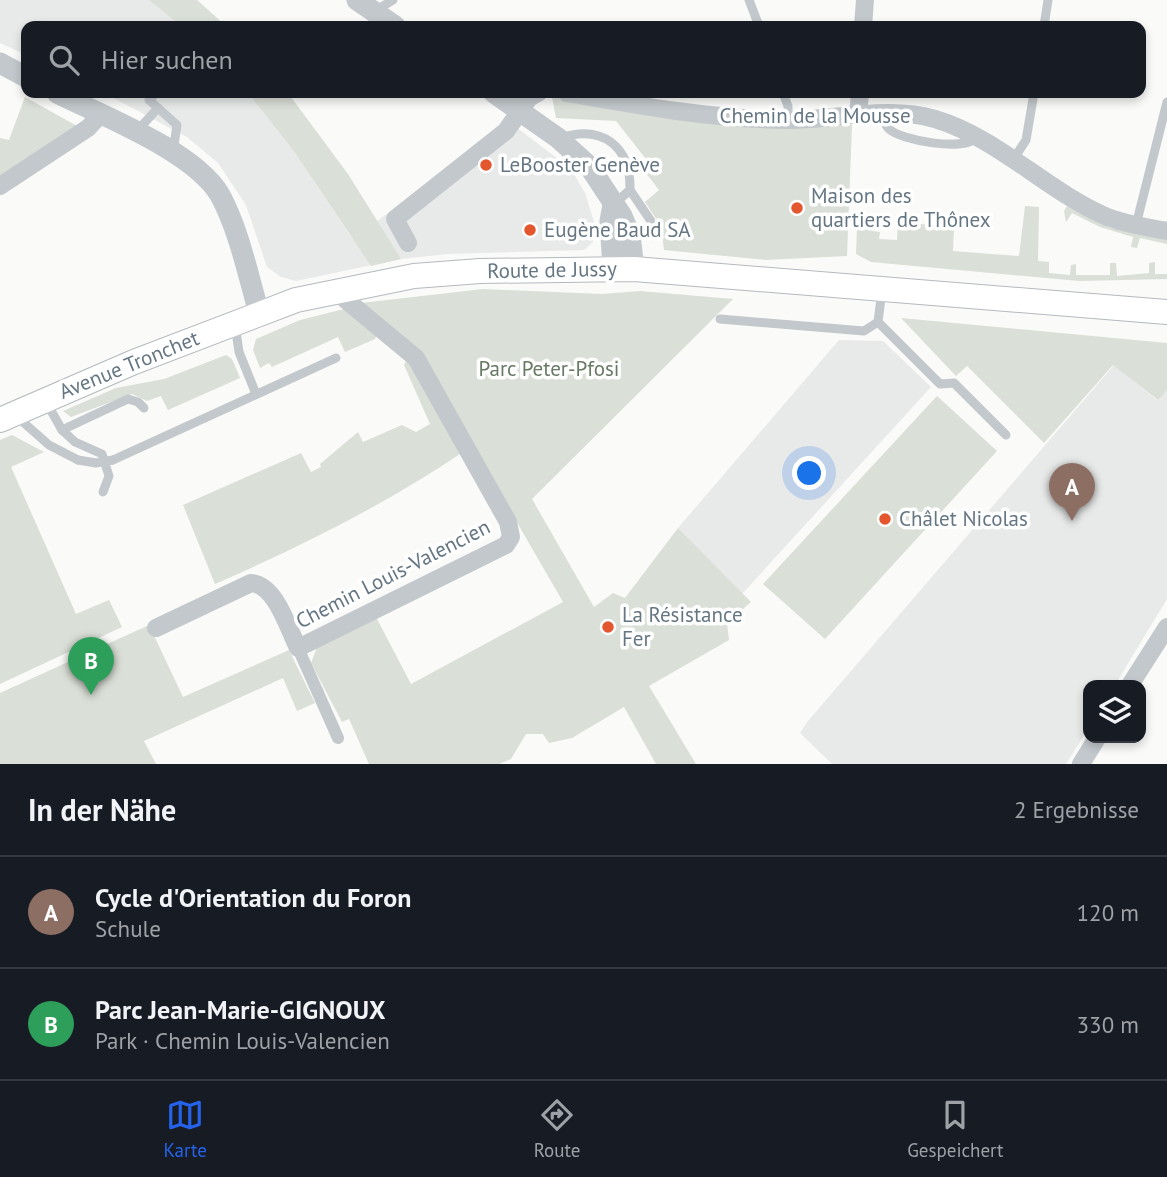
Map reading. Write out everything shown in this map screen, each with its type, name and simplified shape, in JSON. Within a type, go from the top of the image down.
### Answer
[{"type":"main road","name":"Route de Jussy","points":[[259,313],[334,290],[414,276],[480,271],[623,269],[1167,312]]},
{"type":"main road","name":"Avenue Tronchet","points":[[7,417],[45,399],[259,313]]},
{"type":"street","points":[[863,21],[865,0]]},
{"type":"street","points":[[366,6],[388,21]]},
{"type":"street","points":[[0,62],[21,74]]},
{"type":"street","points":[[63,98],[94,125],[135,133],[173,152],[206,176],[219,195],[259,313]]},
{"type":"street","points":[[502,98],[558,138],[589,166],[613,205],[610,221],[623,269]]},
{"type":"street","points":[[408,243],[395,219],[506,131],[529,98]]},
{"type":"street","name":"Chemin de la Mousse","points":[[597,98],[699,115],[788,120],[900,113],[936,119],[975,138],[1098,212],[1136,225],[1167,231]]},
{"type":"street","points":[[858,116],[860,98]]},
{"type":"street","points":[[0,186],[94,125]]},
{"type":"street","name":"Chemin Louis-Valencien","points":[[156,628],[251,583],[260,584],[269,591],[298,648],[506,545],[511,537],[508,522],[416,358],[334,290]]},
{"type":"street","points":[[1133,680],[1167,626]]},
{"type":"street","points":[[298,648],[338,738]]},
{"type":"street","points":[[1081,764],[1094,743]]},
{"type":"lane","points":[[366,6],[393,0]]},
{"type":"lane","points":[[749,0],[757,21]]},
{"type":"lane","points":[[1045,21],[1048,0]]},
{"type":"lane","points":[[151,98],[149,100],[177,125],[173,152]]},
{"type":"lane","points":[[785,98],[788,120]]},
{"type":"lane","points":[[1013,160],[1027,140],[1033,98]]},
{"type":"lane","points":[[1136,225],[1167,102]]},
{"type":"lane","points":[[135,133],[159,108]]},
{"type":"lane","points":[[558,138],[584,132],[605,137],[626,159],[630,190],[657,230]]},
{"type":"lane","points":[[613,205],[630,190]]},
{"type":"lane","points":[[720,320],[864,331],[878,322],[883,288]]},
{"type":"lane","points":[[878,322],[940,384],[954,383],[1006,435]]},
{"type":"lane","points":[[235,323],[240,352],[256,394]]},
{"type":"lane","points":[[7,417],[49,445],[78,460],[96,463],[113,460],[336,358]]},
{"type":"lane","points":[[45,399],[62,430],[75,442],[102,454],[109,476],[103,492]]},
{"type":"lane","points":[[62,430],[128,399],[138,402],[144,408]]},
{"type":"shaded area","points":[[0,0],[149,0],[175,21],[21,21],[21,53],[0,43]]},
{"type":"shaded area","points":[[113,98],[252,98],[293,150],[353,240],[507,120],[571,169],[585,193],[595,225],[593,242],[584,250],[448,254],[401,259],[296,281],[281,277],[267,267],[246,205],[218,163],[187,137]]},
{"type":"shaded area","points":[[839,340],[883,341],[931,387],[742,594],[678,528]]},
{"type":"shaded area","points":[[1114,365],[1157,400],[1167,390],[1167,599],[1118,680],[1083,680],[1083,737],[1066,764],[832,764],[800,733]]},
{"type":"green space","points":[[149,0],[197,0],[220,21],[175,21]]},
{"type":"green space","points":[[25,98],[77,126],[0,178],[0,138],[9,140]]},
{"type":"green space","points":[[252,98],[292,98],[348,174],[401,259],[371,266],[293,150]]},
{"type":"green space","points":[[552,98],[701,117],[852,125],[847,256],[766,260],[664,250],[661,226],[645,202],[659,190],[642,168],[646,159],[616,121],[556,118]]},
{"type":"green space","points":[[1025,206],[1039,207],[1038,261],[1049,262],[1049,273],[1070,275],[1071,265],[1076,264],[1076,275],[1110,275],[1110,263],[1116,263],[1117,276],[1149,273],[1149,263],[1155,262],[1155,274],[1167,274],[1167,279],[1079,281],[871,262],[856,254],[857,226],[861,223],[873,224],[872,231],[880,232],[879,239],[897,240],[898,223],[954,226],[953,251],[1019,256]]},
{"type":"green space","points":[[1067,206],[1108,227],[1167,240],[1167,244],[1140,238],[1137,248],[1131,247],[1133,237],[1100,227],[1072,213],[1066,222],[1064,211]]},
{"type":"green space","name":"Parc Peter-Pfosi","points":[[483,289],[602,294],[640,291],[733,299],[532,499],[594,607],[613,593],[625,598],[678,528],[751,602],[727,623],[729,640],[649,686],[696,764],[656,764],[624,707],[572,738],[549,743],[543,734],[526,734],[511,759],[499,764],[369,764],[349,719],[342,722],[311,663],[317,647],[376,617],[411,684],[563,602],[426,365],[361,303]]},
{"type":"green space","points":[[344,309],[378,334],[375,339],[345,352],[338,337],[272,367],[269,363],[260,368],[253,350],[256,339],[300,320]]},
{"type":"green space","points":[[901,318],[1167,343],[1167,390],[1158,400],[1113,365],[1044,443],[967,366],[956,376]]},
{"type":"green space","points":[[226,355],[232,359],[240,378],[168,410],[161,396],[147,401],[132,394],[71,417],[63,411],[116,388],[164,379]]},
{"type":"green space","points":[[407,360],[463,452],[342,524],[215,584],[183,505],[301,453],[311,472],[321,467],[320,464],[358,432],[363,442],[402,425],[416,432],[430,424],[404,365]]},
{"type":"green space","points":[[937,396],[997,451],[825,639],[763,584]]},
{"type":"green space","points":[[12,435],[44,452],[11,467],[76,614],[109,600],[122,627],[0,684],[0,440]]},
{"type":"green space","points":[[149,625],[183,697],[289,650],[315,703],[297,711],[283,678],[144,741],[156,764],[0,764],[0,693]]},
{"type":"place","name":"LeBooster Genève","points":[[486,165]]},
{"type":"place","name":"Maison des quartiers de Thônex","points":[[797,208]]},
{"type":"place","name":"Eugène Baud SA","points":[[530,230]]},
{"type":"place","name":"Châlet Nicolas","points":[[885,519]]},
{"type":"place","name":"Cycle d'Orientation du Foron","points":[[1072,521]]},
{"type":"place","name":"La Résistance Fer","points":[[608,627]]},
{"type":"place","name":"Parc Jean-Marie-GIGNOUX","points":[[91,695]]}]
